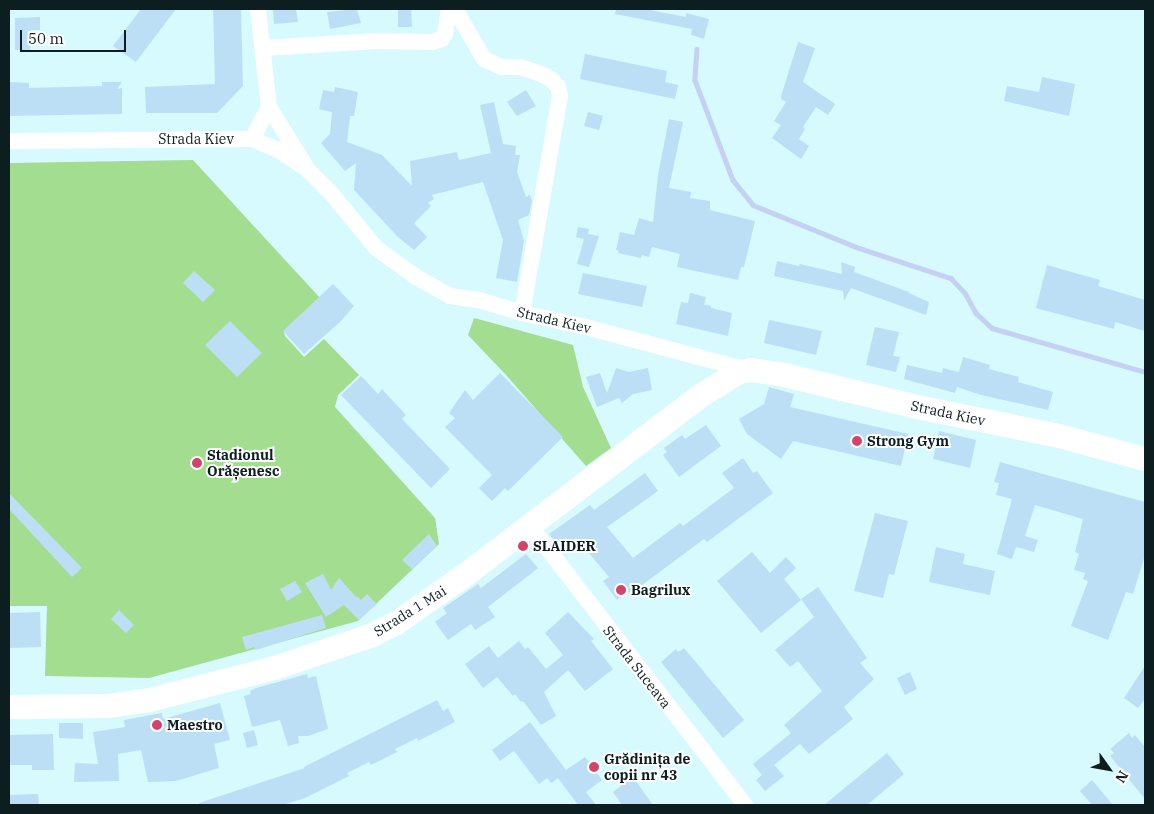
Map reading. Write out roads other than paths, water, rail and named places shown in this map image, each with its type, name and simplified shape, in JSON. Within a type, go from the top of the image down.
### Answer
[{"type":"main road","name":"Strada Kiev","points":[[750,370],[780,374],[918,407],[1059,436],[1145,459]]},
{"type":"main road","name":"Strada 1 Mai","points":[[9,707],[108,706],[150,700],[266,670],[370,636],[395,624],[418,609],[530,527],[702,395],[730,377],[750,370]]},
{"type":"street","points":[[258,9],[264,48],[269,107],[308,169]]},
{"type":"street","points":[[264,48],[377,41],[432,42],[442,39],[445,34],[449,9]]},
{"type":"street","points":[[455,9],[484,60],[501,67],[520,68],[552,79],[558,87],[560,96],[522,313]]},
{"type":"street","points":[[252,139],[269,107]]},
{"type":"street","name":"Strada Kiev","points":[[9,141],[252,139],[278,150],[308,169],[332,194],[376,248],[416,277],[450,296],[479,300],[522,313],[586,327],[750,370]]},
{"type":"street","name":"Strada Suceava","points":[[530,527],[745,805]]},
{"type":"waterway","points":[[697,49],[695,80],[733,180],[753,205],[859,248],[951,278],[965,293],[976,313],[992,328],[1145,372]]},
{"type":"place","name":"Strong Gym","points":[[857,441]]},
{"type":"place","name":"Stadionul Orășenesc","points":[[197,463]]},
{"type":"place","name":"SLAIDER","points":[[523,546]]},
{"type":"place","name":"Bagrilux","points":[[621,590]]},
{"type":"place","name":"Maestro","points":[[157,725]]},
{"type":"place","name":"Grădinița de copii nr 43","points":[[594,767]]}]
